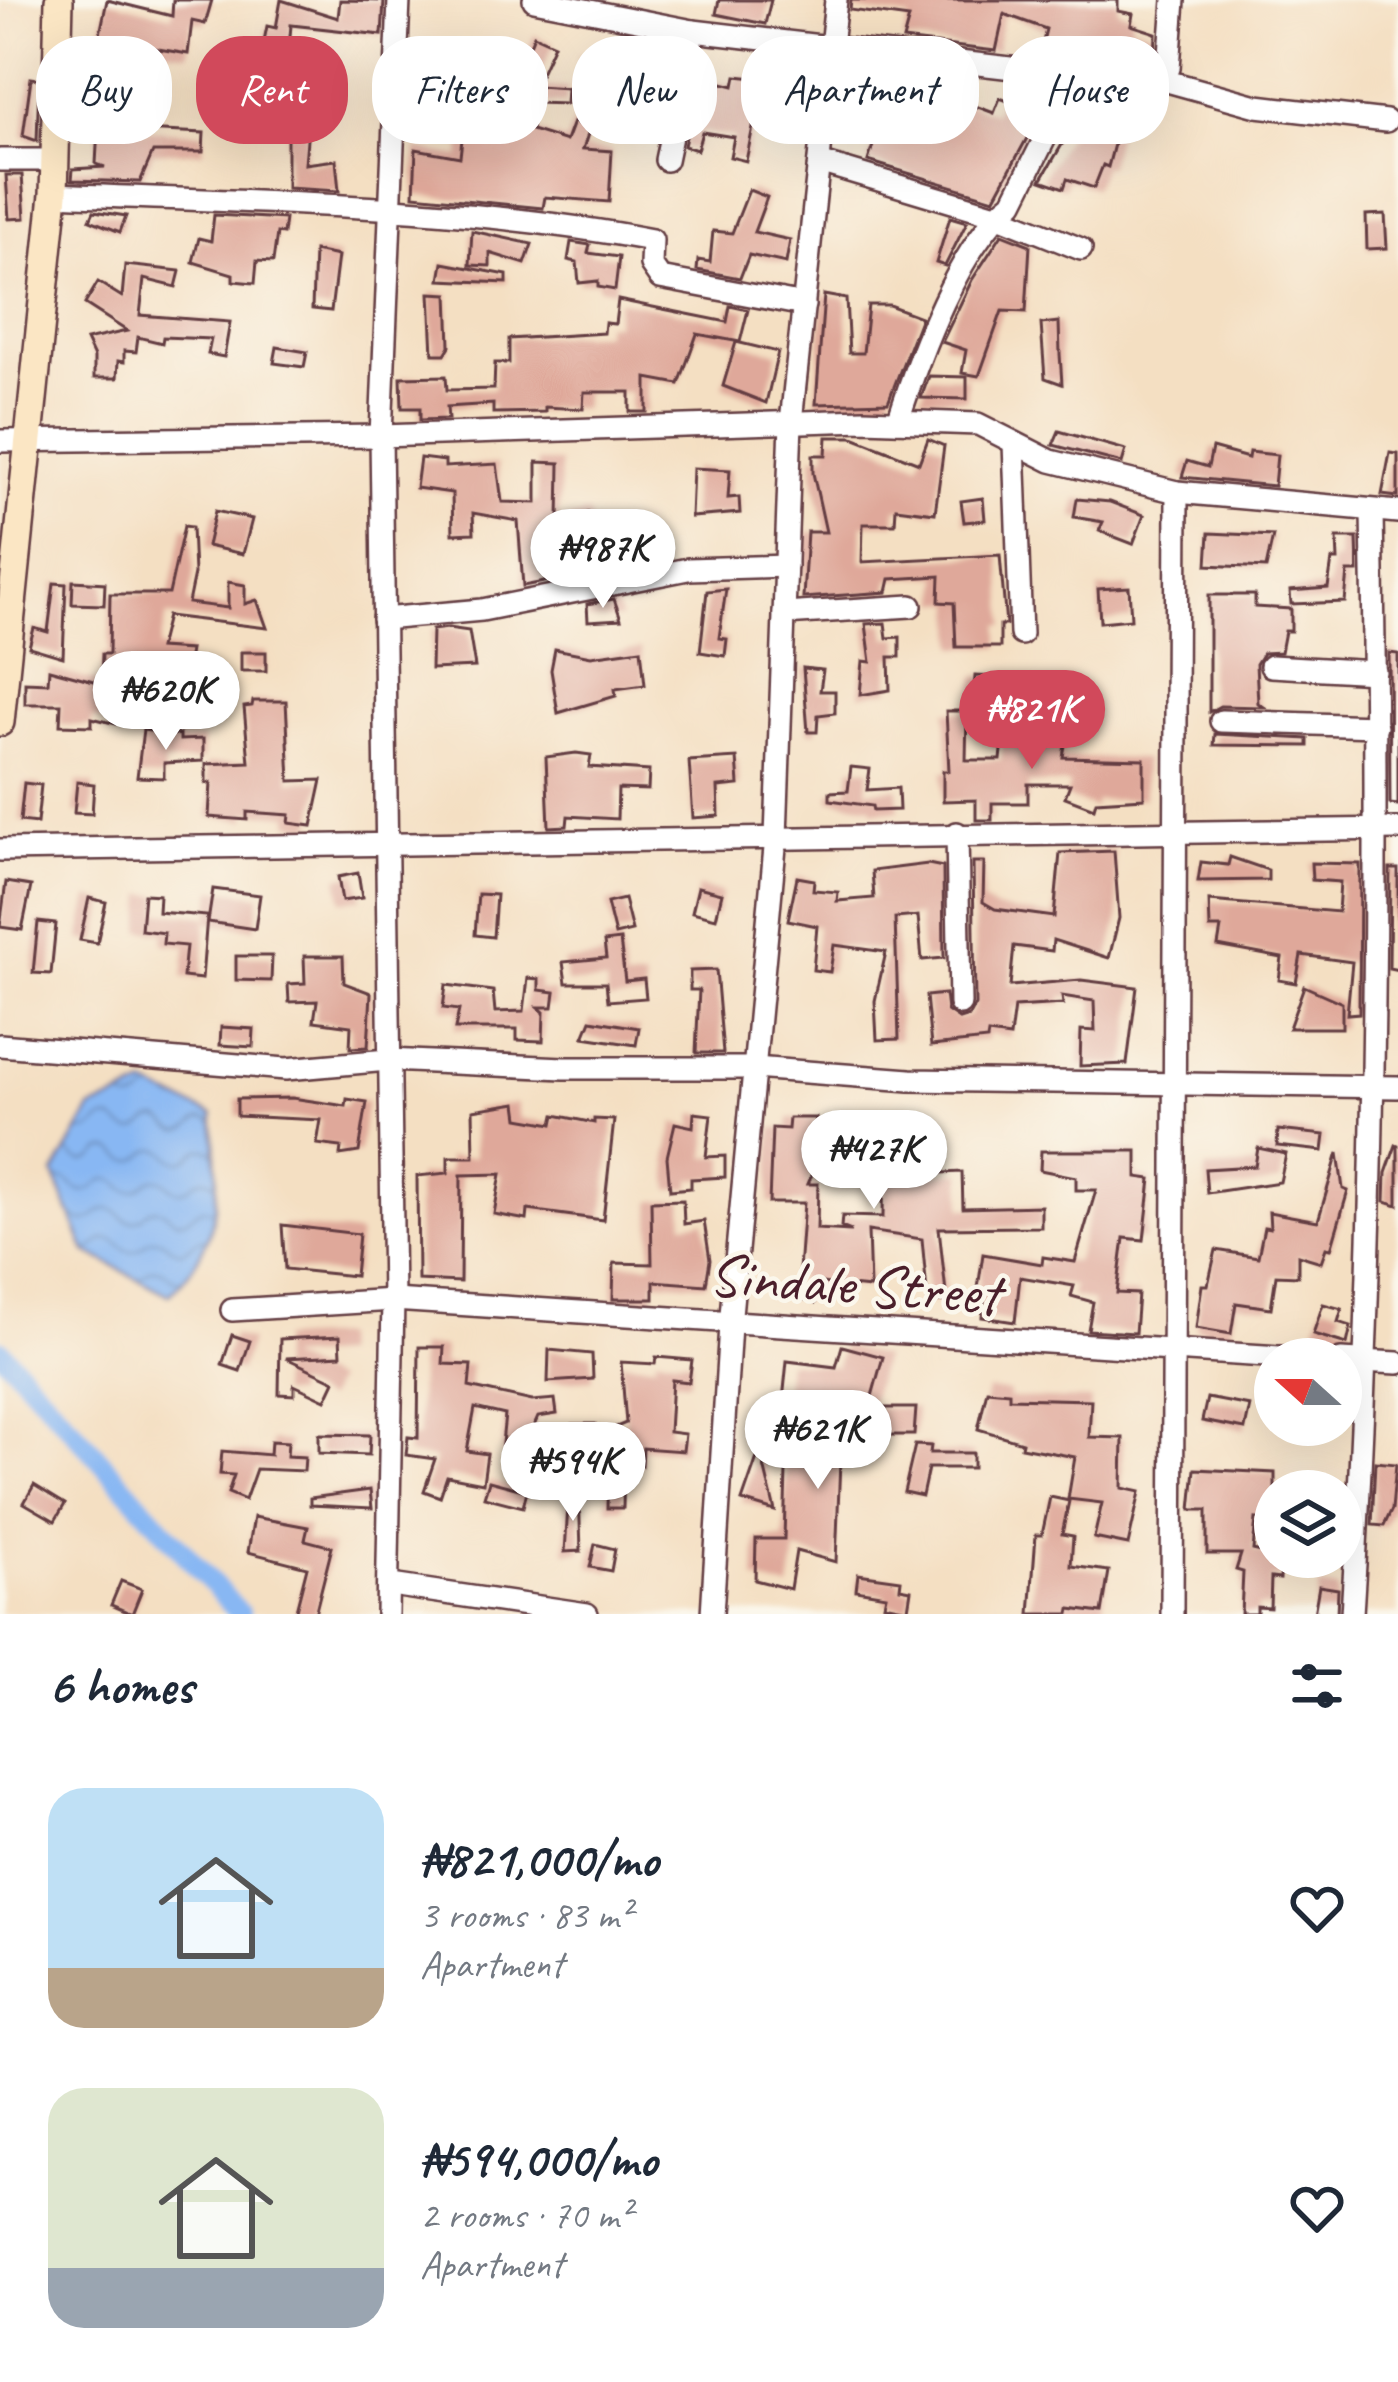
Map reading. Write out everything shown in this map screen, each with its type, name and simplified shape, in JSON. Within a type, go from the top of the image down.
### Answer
[{"type":"street","points":[[0,722],[33,442],[54,194],[59,0]]},
{"type":"street","points":[[387,1614],[393,1300],[381,436],[399,0]]},
{"type":"street","points":[[534,0],[741,37]]},
{"type":"street","points":[[832,36],[836,0]]},
{"type":"street","points":[[1169,68],[1174,0]]},
{"type":"street","points":[[666,160],[693,31]]},
{"type":"street","points":[[1169,82],[1257,106],[1386,121]]},
{"type":"street","points":[[712,1614],[730,1325],[776,837],[791,422],[821,144]]},
{"type":"street","points":[[898,421],[931,325],[996,215],[1013,202],[1042,144]]},
{"type":"street","points":[[0,160],[52,160]]},
{"type":"street","points":[[819,162],[996,215],[1081,249]]},
{"type":"street","points":[[54,194],[390,209],[652,240],[650,265],[660,278],[804,304]]},
{"type":"street","points":[[0,441],[381,436],[791,422],[978,424],[1051,461],[1177,492],[1398,512]]},
{"type":"street","points":[[1014,442],[1021,634]]},
{"type":"street","points":[[1172,1614],[1177,492]]},
{"type":"street","points":[[1352,1614],[1368,1362],[1372,1087],[1388,829],[1376,726],[1372,512]]},
{"type":"street","points":[[383,619],[482,610],[688,569],[786,566]]},
{"type":"street","points":[[784,614],[911,606]]},
{"type":"street","points":[[1271,666],[1375,667],[1398,662]]},
{"type":"street","points":[[1221,721],[1376,726]]},
{"type":"street","points":[[0,850],[1175,828],[1388,829]]},
{"type":"street","points":[[957,833],[960,1004]]},
{"type":"street","points":[[0,1045],[286,1070],[388,1060],[564,1068],[754,1068],[910,1080],[1174,1080],[1398,1087]]},
{"type":"street","name":"Sindale Street","points":[[232,1310],[393,1300],[1254,1357]]},
{"type":"street","points":[[1362,1362],[1398,1363]]},
{"type":"street","points":[[391,1585],[586,1614]]},
{"type":"water","points":[[147,1086],[213,1115],[217,1166],[209,1234],[187,1275],[169,1295],[86,1252],[54,1174],[91,1109]]},
{"type":"building","points":[[107,0],[172,16],[173,0],[212,0],[205,24],[192,21],[188,54],[172,51],[172,36],[100,36]]},
{"type":"building","points":[[281,0],[338,18],[340,0],[384,1],[382,35],[291,25],[290,36],[265,36],[267,26],[276,28]]},
{"type":"building","points":[[719,0],[771,0],[765,24],[716,14]]},
{"type":"building","points":[[851,0],[1118,0],[1118,11],[1133,14],[1131,25],[1156,36],[1044,36],[1046,29],[1004,14],[996,51],[979,49],[979,36],[904,36],[909,18],[850,10]]},
{"type":"building","points":[[736,76],[741,77],[741,144],[749,144],[746,161],[730,157],[734,137],[717,134],[717,82],[734,86]]},
{"type":"building","points":[[31,78],[36,79],[36,141],[23,136]]},
{"type":"building","points":[[548,87],[567,88],[566,104],[548,103]]},
{"type":"building","points":[[1000,98],[1003,144],[1024,144],[994,199],[868,161],[873,144],[979,144],[979,107],[994,113]]},
{"type":"building","points":[[572,125],[572,144],[612,151],[609,202],[545,197],[543,208],[414,195],[416,149],[460,157],[461,144],[548,144],[548,135],[566,141]]},
{"type":"building","points":[[172,131],[196,133],[196,144],[203,144],[203,152],[153,152],[140,182],[72,180],[73,169],[105,167],[96,164],[97,144],[172,144]]},
{"type":"building","points":[[287,144],[307,144],[305,164],[336,160],[339,191],[287,188]]},
{"type":"building","points":[[1062,144],[1114,144],[1108,167],[1103,165],[1094,188],[1067,179],[1064,188],[1041,180]]},
{"type":"building","points":[[6,175],[22,175],[25,218],[9,219]]},
{"type":"building","points":[[749,190],[767,197],[754,232],[790,240],[786,263],[749,255],[740,278],[697,270],[698,260],[710,262],[713,231],[732,233]]},
{"type":"building","points":[[94,211],[126,216],[120,232],[90,220]]},
{"type":"building","points":[[1385,214],[1387,248],[1367,249],[1366,215]]},
{"type":"building","points":[[214,215],[285,219],[283,234],[277,233],[273,262],[257,261],[255,283],[233,281],[233,274],[193,262],[199,238],[211,241]]},
{"type":"building","points":[[950,217],[967,222],[945,266],[936,263]]},
{"type":"building","points":[[472,231],[532,244],[525,264],[490,253],[490,266],[470,265]]},
{"type":"building","points":[[1002,234],[1030,245],[1026,312],[1002,311],[979,376],[962,373],[966,350],[942,342],[972,280]]},
{"type":"building","points":[[571,242],[590,245],[588,253],[619,257],[615,290],[598,287],[598,281],[579,283],[577,262],[568,260]]},
{"type":"building","points":[[314,251],[338,256],[331,311],[312,309]]},
{"type":"building","points":[[443,263],[507,275],[507,283],[440,280]]},
{"type":"building","points":[[125,265],[180,271],[176,287],[144,279],[140,315],[230,322],[224,357],[208,354],[211,339],[163,337],[162,343],[138,337],[136,352],[124,351],[124,362],[118,361],[117,378],[94,378],[94,357],[86,340],[127,331],[85,304],[98,282],[122,297]]},
{"type":"building","points":[[430,293],[448,294],[450,346],[445,354],[433,354]]},
{"type":"building","points":[[824,295],[846,299],[849,353],[863,353],[868,305],[889,305],[921,317],[888,402],[816,404]]},
{"type":"building","points":[[618,300],[727,322],[730,306],[748,310],[740,342],[697,334],[679,384],[647,378],[647,412],[630,412],[630,392],[584,392],[583,409],[545,407],[545,412],[493,413],[493,404],[447,407],[448,419],[420,420],[420,408],[402,408],[401,377],[446,376],[447,390],[494,389],[495,363],[509,363],[509,339],[604,333],[605,323],[615,324]]},
{"type":"building","points":[[1059,322],[1062,384],[1045,378],[1041,324]]},
{"type":"building","points":[[736,342],[778,352],[766,403],[723,386]]},
{"type":"building","points":[[277,347],[307,352],[304,367],[274,363]]},
{"type":"building","points":[[929,376],[967,377],[967,399],[921,398]]},
{"type":"building","points":[[1059,431],[1126,450],[1122,463],[1053,445]]},
{"type":"building","points":[[827,437],[853,437],[919,463],[928,439],[944,446],[935,513],[896,508],[895,524],[863,524],[862,562],[1000,555],[1006,625],[1000,625],[1000,647],[956,647],[954,603],[939,602],[940,576],[890,579],[887,592],[803,598],[807,532],[826,532],[813,455],[826,455]]},
{"type":"building","points":[[1212,448],[1248,458],[1249,452],[1277,455],[1274,486],[1182,477],[1187,461],[1208,467]]},
{"type":"building","points":[[1390,453],[1398,454],[1398,497],[1382,495]]},
{"type":"building","points":[[420,458],[445,461],[445,467],[497,464],[502,502],[537,503],[537,462],[560,463],[559,522],[588,513],[593,530],[549,533],[598,546],[602,571],[523,586],[518,521],[473,513],[474,533],[453,534],[452,493],[416,488]]},
{"type":"building","points":[[693,468],[730,470],[728,498],[739,497],[740,513],[691,517]]},
{"type":"building","points":[[983,498],[985,520],[964,522],[961,501]]},
{"type":"building","points":[[1077,499],[1110,502],[1144,515],[1133,544],[1099,531],[1103,522],[1074,517]]},
{"type":"building","points":[[215,511],[252,519],[243,554],[207,546]]},
{"type":"building","points":[[184,526],[192,527],[194,574],[188,603],[228,608],[228,582],[245,585],[245,604],[257,600],[267,628],[167,616],[159,648],[190,650],[183,691],[127,682],[116,724],[92,718],[92,726],[60,725],[61,704],[25,704],[25,682],[48,683],[49,669],[101,683],[102,654],[109,654],[110,594],[169,594]]},
{"type":"building","points":[[1209,533],[1273,536],[1266,568],[1207,565]]},
{"type":"building","points":[[1337,538],[1357,538],[1358,572],[1348,572],[1345,602],[1291,604],[1290,591],[1328,588],[1332,560],[1338,560]]},
{"type":"building","points":[[73,581],[105,583],[104,605],[72,604]]},
{"type":"building","points":[[54,583],[66,584],[63,657],[29,647],[34,628],[48,632]]},
{"type":"building","points":[[1129,587],[1131,619],[1100,622],[1098,589]]},
{"type":"building","points":[[726,589],[719,638],[727,639],[725,656],[700,652],[707,591]]},
{"type":"building","points":[[1209,595],[1255,595],[1255,607],[1291,609],[1291,631],[1285,631],[1281,652],[1263,653],[1256,664],[1258,703],[1264,707],[1220,706],[1209,712]]},
{"type":"building","points":[[614,599],[621,619],[588,621],[587,604]]},
{"type":"building","points":[[885,623],[887,638],[900,637],[900,657],[889,657],[890,690],[860,695],[863,661],[871,662],[866,624]]},
{"type":"building","points":[[432,630],[469,631],[475,667],[431,669]]},
{"type":"building","points":[[555,649],[591,656],[641,649],[645,685],[615,689],[616,696],[558,713],[551,670]]},
{"type":"building","points":[[241,652],[266,652],[266,671],[241,671]]},
{"type":"building","points":[[1389,653],[1398,654],[1398,805],[1390,804]]},
{"type":"building","points":[[803,668],[823,670],[820,691],[835,691],[835,713],[818,715],[817,732],[808,732]]},
{"type":"building","points":[[975,676],[996,677],[993,723],[972,722]]},
{"type":"building","points":[[253,701],[286,701],[290,781],[322,780],[312,826],[289,823],[290,815],[247,812],[247,820],[209,817],[211,783],[206,783],[206,764],[249,762],[244,707],[252,706]]},
{"type":"building","points":[[946,711],[967,711],[966,760],[1001,760],[1005,721],[1023,722],[1021,741],[1065,745],[1063,757],[1144,759],[1144,798],[1096,801],[1094,808],[1065,797],[1070,784],[1028,784],[1028,803],[992,803],[992,820],[976,820],[976,800],[943,801],[943,771],[949,771]]},
{"type":"building","points":[[143,730],[180,735],[180,740],[203,739],[203,761],[164,763],[164,778],[137,777]]},
{"type":"building","points":[[1215,734],[1308,739],[1308,746],[1214,745]]},
{"type":"building","points":[[591,755],[589,767],[649,771],[648,790],[618,789],[617,819],[568,816],[567,826],[549,827],[546,757]]},
{"type":"building","points":[[737,758],[739,785],[718,787],[719,816],[693,818],[689,761]]},
{"type":"building","points":[[851,767],[870,769],[867,790],[898,788],[899,810],[873,811],[872,806],[830,800],[830,792],[848,791]]},
{"type":"building","points":[[77,782],[94,784],[92,814],[74,813]]},
{"type":"building","points":[[24,783],[41,785],[37,823],[20,821]]},
{"type":"building","points":[[1114,851],[1119,918],[1109,958],[1053,940],[1052,951],[1014,946],[1010,986],[1081,980],[1137,987],[1127,1064],[1080,1066],[1081,1030],[1095,1031],[1094,1001],[1062,996],[1063,1004],[1014,1007],[1010,1037],[988,1034],[987,1040],[931,1046],[926,996],[945,994],[947,1011],[959,1019],[969,1016],[975,1005],[973,862],[984,862],[983,902],[995,909],[1054,917],[1060,853]]},
{"type":"building","points":[[1230,857],[1268,870],[1268,880],[1198,881],[1201,862],[1228,865]]},
{"type":"building","points":[[1311,863],[1360,864],[1359,1013],[1347,1014],[1352,962],[1301,955],[1296,983],[1279,980],[1282,958],[1218,946],[1221,928],[1210,928],[1209,901],[1338,912],[1340,882],[1312,880]]},
{"type":"building","points":[[928,864],[943,867],[944,958],[922,960],[918,916],[895,918],[899,1039],[877,1040],[875,1001],[886,952],[834,945],[830,972],[813,970],[817,926],[788,920],[797,877],[814,880],[813,890],[838,892],[837,901],[874,898],[872,871]]},
{"type":"building","points":[[1390,869],[1398,869],[1398,970],[1389,968]]},
{"type":"building","points":[[358,873],[362,898],[342,901],[338,877]]},
{"type":"building","points":[[6,882],[31,886],[22,930],[0,927]]},
{"type":"building","points":[[698,887],[722,893],[716,918],[692,912]]},
{"type":"building","points":[[213,889],[260,895],[255,929],[208,922]]},
{"type":"building","points":[[144,894],[159,895],[158,912],[207,916],[202,979],[183,977],[186,946],[163,944],[164,933],[141,930]]},
{"type":"building","points":[[478,894],[496,895],[493,937],[475,935]]},
{"type":"building","points":[[89,898],[106,902],[97,943],[80,940]]},
{"type":"building","points":[[624,899],[632,931],[615,935],[607,903]]},
{"type":"building","points":[[38,922],[56,924],[51,974],[33,973]]},
{"type":"building","points":[[620,940],[625,981],[644,979],[646,998],[608,1001],[606,983],[566,983],[563,962],[606,958],[604,942]]},
{"type":"building","points":[[236,956],[272,956],[271,981],[236,980]]},
{"type":"building","points":[[304,956],[343,956],[344,983],[371,993],[368,1047],[350,1048],[351,1026],[314,1021],[317,1001],[289,1002],[288,984],[305,983]]},
{"type":"building","points":[[716,970],[723,1053],[696,1053],[699,990],[690,990],[690,971]]},
{"type":"building","points":[[528,978],[539,979],[539,990],[555,992],[553,1007],[538,1007],[544,1012],[543,1041],[517,1040],[517,1029],[455,1029],[459,1010],[443,1008],[446,985],[493,991],[495,1012],[524,1011]]},
{"type":"building","points":[[1304,986],[1342,1003],[1342,1028],[1289,1028]]},
{"type":"building","points":[[591,1020],[639,1028],[636,1045],[584,1037]]},
{"type":"building","points":[[221,1027],[254,1029],[253,1047],[220,1045]]},
{"type":"building","points":[[292,1098],[346,1106],[347,1099],[367,1102],[359,1152],[340,1155],[341,1147],[317,1144],[321,1120],[237,1116],[237,1099]]},
{"type":"building","points":[[517,1103],[519,1118],[553,1124],[555,1115],[594,1123],[594,1119],[614,1120],[603,1220],[528,1210],[527,1220],[494,1214],[501,1174],[461,1175],[460,1282],[418,1280],[417,1176],[448,1173],[448,1157],[474,1157],[473,1110]]},
{"type":"building","points":[[694,1113],[711,1115],[706,1157],[725,1156],[725,1177],[691,1179],[691,1188],[670,1190],[667,1157],[675,1123],[693,1127]]},
{"type":"building","points":[[789,1118],[816,1118],[815,1134],[859,1133],[860,1150],[822,1150],[808,1184],[818,1184],[817,1229],[851,1231],[841,1227],[842,1216],[883,1217],[884,1153],[901,1154],[899,1175],[962,1172],[963,1208],[1041,1206],[1041,1227],[939,1228],[947,1302],[928,1302],[922,1239],[868,1231],[870,1288],[822,1283],[815,1303],[797,1297],[804,1203],[769,1203],[772,1128],[788,1129]]},
{"type":"building","points":[[1278,1130],[1325,1135],[1323,1151],[1277,1146]]},
{"type":"building","points":[[1396,1145],[1398,1205],[1385,1201],[1386,1173]]},
{"type":"building","points":[[1258,1148],[1286,1154],[1280,1182],[1207,1193],[1205,1169],[1255,1166]]},
{"type":"building","points":[[1041,1151],[1137,1151],[1137,1177],[1151,1179],[1144,1240],[1124,1238],[1117,1293],[1138,1294],[1135,1333],[1088,1330],[1093,1302],[1071,1296],[1074,1286],[1020,1277],[1015,1322],[982,1317],[984,1302],[976,1302],[983,1254],[1042,1264],[1043,1257],[1075,1262],[1096,1190],[1076,1190],[1076,1177],[1040,1170]]},
{"type":"building","points":[[1338,1153],[1343,1189],[1348,1191],[1331,1249],[1326,1248],[1321,1262],[1298,1255],[1298,1276],[1276,1275],[1271,1308],[1236,1303],[1231,1334],[1196,1328],[1202,1285],[1208,1285],[1216,1250],[1258,1257],[1264,1227],[1270,1228],[1269,1212],[1318,1221]]},
{"type":"building","points":[[683,1200],[684,1224],[704,1221],[710,1260],[706,1285],[654,1281],[654,1299],[613,1299],[614,1263],[652,1264],[651,1201]]},
{"type":"building","points":[[282,1225],[359,1234],[355,1276],[285,1269]]},
{"type":"building","points":[[1323,1304],[1342,1309],[1338,1322],[1351,1326],[1348,1338],[1313,1334]]},
{"type":"building","points":[[232,1335],[250,1341],[240,1371],[222,1365]]},
{"type":"building","points":[[340,1336],[341,1355],[286,1358],[335,1381],[326,1400],[294,1385],[294,1395],[279,1394],[280,1339]]},
{"type":"building","points":[[842,1346],[883,1357],[869,1407],[782,1410],[787,1361],[836,1367]]},
{"type":"building","points":[[419,1347],[444,1347],[443,1364],[471,1365],[469,1387],[532,1401],[555,1399],[557,1414],[538,1417],[530,1435],[523,1432],[520,1455],[501,1453],[505,1415],[475,1408],[467,1451],[487,1454],[483,1483],[447,1476],[440,1497],[424,1491],[435,1459],[406,1455],[408,1437],[418,1438]]},
{"type":"building","points":[[549,1350],[592,1354],[593,1379],[548,1382]]},
{"type":"building","points":[[656,1357],[692,1360],[689,1382],[672,1380],[669,1432],[685,1434],[683,1451],[643,1448],[642,1466],[624,1465],[623,1508],[607,1508],[609,1430],[626,1423],[621,1362],[655,1364]]},
{"type":"building","points":[[987,1390],[1009,1392],[1009,1398],[1091,1400],[1089,1437],[1123,1438],[1122,1488],[1140,1492],[1128,1545],[1094,1538],[1102,1503],[1068,1499],[1075,1457],[1021,1447],[1022,1442],[978,1429]]},
{"type":"building","points":[[1207,1398],[1250,1406],[1245,1429],[1202,1421]]},
{"type":"building","points":[[871,1408],[916,1408],[914,1435],[841,1435],[836,1562],[796,1551],[790,1589],[755,1580],[756,1539],[784,1539],[787,1437],[872,1414]]},
{"type":"building","points":[[573,1424],[595,1424],[596,1445],[573,1446]]},
{"type":"building","points":[[319,1434],[370,1435],[369,1455],[319,1453]]},
{"type":"building","points":[[271,1441],[288,1442],[287,1456],[305,1457],[304,1471],[256,1469],[245,1500],[228,1493],[234,1475],[220,1474],[222,1451],[270,1455]]},
{"type":"building","points":[[915,1445],[931,1446],[930,1453],[973,1453],[973,1468],[928,1468],[922,1496],[904,1492]]},
{"type":"building","points":[[760,1449],[775,1511],[742,1501]]},
{"type":"building","points":[[1375,1462],[1396,1464],[1392,1509],[1384,1526],[1372,1525]]},
{"type":"building","points":[[1195,1469],[1254,1472],[1254,1578],[1271,1578],[1270,1608],[1257,1607],[1257,1614],[1241,1614],[1243,1572],[1236,1570],[1241,1554],[1207,1554],[1207,1510],[1191,1510]]},
{"type":"building","points":[[489,1481],[527,1491],[523,1507],[484,1497]]},
{"type":"building","points":[[34,1485],[65,1504],[55,1521],[24,1503]]},
{"type":"building","points":[[370,1490],[372,1508],[310,1505],[310,1498]]},
{"type":"building","points":[[569,1491],[579,1491],[581,1551],[565,1552]]},
{"type":"building","points":[[1050,1497],[1069,1501],[1062,1534],[1073,1536],[1071,1566],[1109,1571],[1102,1613],[1070,1609],[1069,1614],[1030,1614],[1036,1535],[1042,1535]]},
{"type":"building","points":[[254,1517],[308,1527],[305,1540],[332,1547],[315,1614],[295,1614],[307,1567],[248,1552]]},
{"type":"building","points":[[595,1544],[615,1549],[611,1571],[590,1567]]},
{"type":"building","points":[[858,1574],[901,1580],[900,1588],[911,1590],[908,1609],[884,1604],[886,1595],[856,1590]]},
{"type":"building","points":[[121,1581],[142,1589],[132,1614],[111,1605]]},
{"type":"building","points":[[1319,1586],[1338,1589],[1337,1614],[1314,1614]]},
{"type":"waterway","points":[[0,1350],[240,1614]]}]
